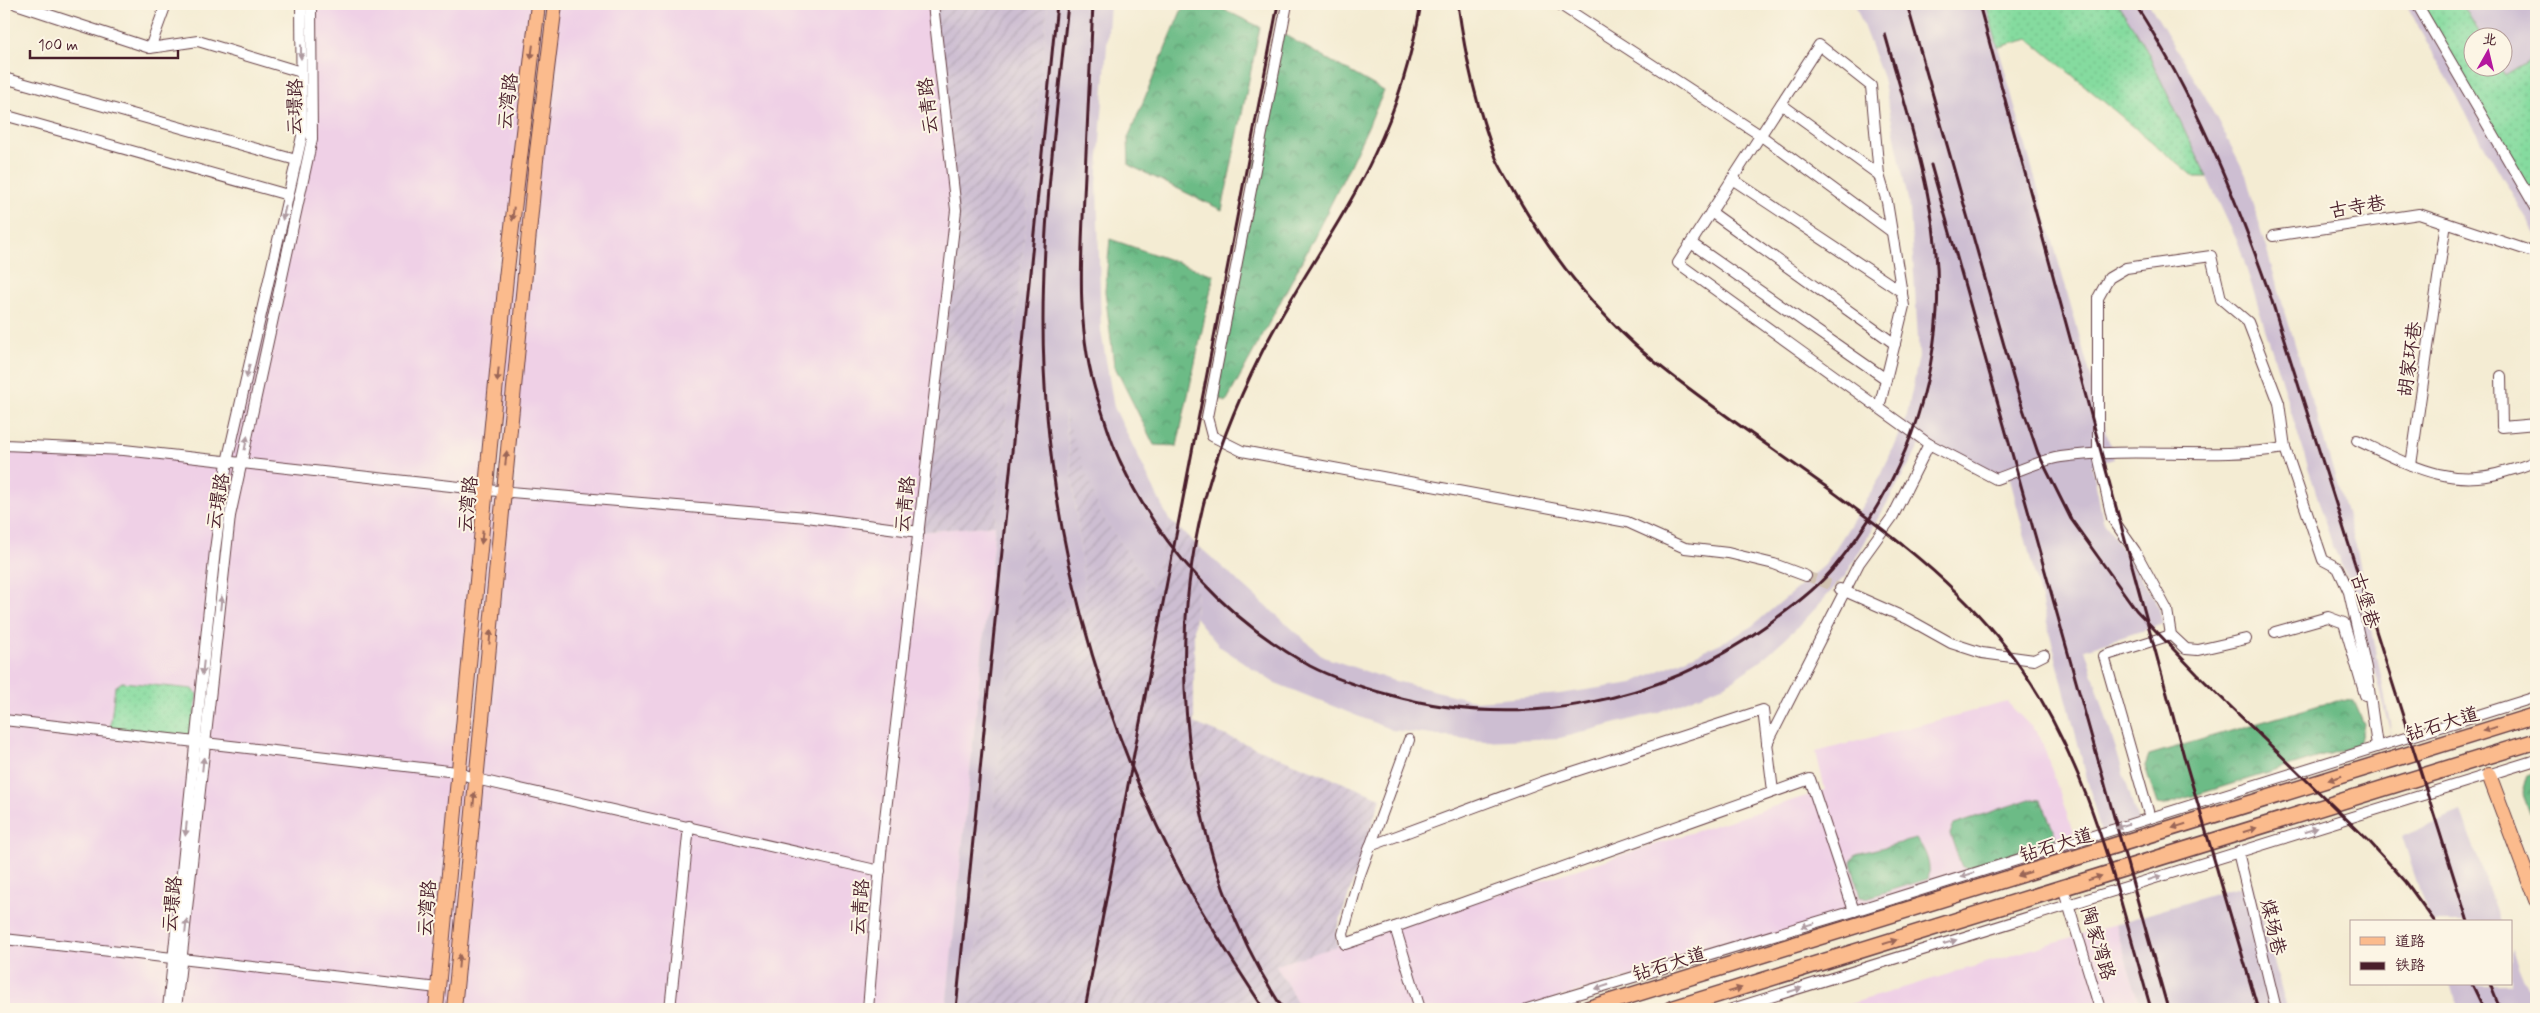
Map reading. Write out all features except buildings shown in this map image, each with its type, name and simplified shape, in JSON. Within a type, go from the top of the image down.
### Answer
[{"type":"highway","name":"钻石大道","points":[[1586,1009],[2536,715]]},
{"type":"highway","points":[[1671,1009],[2536,741]]},
{"type":"main road","name":"云湾路","points":[[436,1009],[457,772],[487,490],[506,278],[538,4]]},
{"type":"main road","name":"云湾路","points":[[454,1009],[535,167],[555,4]]},
{"type":"main road","points":[[2494,774],[2536,874]]},
{"type":"main road","points":[[2494,774],[2536,900]]},
{"type":"street","points":[[16,4],[150,48],[198,41],[301,72]]},
{"type":"street","points":[[150,48],[166,4]]},
{"type":"street","name":"云璟路","points":[[176,1009],[178,959],[200,743],[215,550],[227,462],[302,136],[301,4]]},
{"type":"street","name":"云璟路","points":[[200,743],[230,516],[312,139],[311,4]]},
{"type":"street","name":"云青路","points":[[868,1009],[880,871],[956,210],[933,4]]},
{"type":"street","points":[[1287,4],[1207,417],[1212,436],[1242,451],[1627,522],[1685,548],[1728,553],[1774,564],[1806,576]]},
{"type":"street","points":[[1559,4],[1760,135],[1892,232]]},
{"type":"street","points":[[2417,4],[2536,208]]},
{"type":"street","points":[[1879,408],[1904,306],[1892,232],[1879,175],[1870,86],[1818,45],[1678,263],[1879,408],[1929,444],[1996,479],[2060,457],[2145,452],[2249,454],[2285,448]]},
{"type":"street","points":[[4,78],[296,160]]},
{"type":"street","points":[[1781,104],[1879,175]]},
{"type":"street","points":[[4,115],[288,195]]},
{"type":"street","points":[[1732,179],[1902,292]]},
{"type":"street","points":[[1711,212],[1895,344]]},
{"type":"street","name":"古寺巷","points":[[2273,236],[2419,214],[2446,223]]},
{"type":"street","points":[[2446,223],[2536,253]]},
{"type":"street","name":"胡家环巷","points":[[2411,465],[2446,223]]},
{"type":"street","points":[[1691,243],[1886,379]]},
{"type":"street","name":"古堡巷","points":[[2098,455],[2098,298],[2109,278],[2126,268],[2211,256],[2221,299],[2248,322],[2279,403],[2285,448],[2323,560],[2338,568],[2349,592],[2366,668],[2377,746]]},
{"type":"street","points":[[2501,376],[2502,427],[2536,424]]},
{"type":"street","points":[[2357,440],[2411,465],[2453,478],[2486,478],[2536,460]]},
{"type":"street","points":[[1767,744],[1842,589],[1893,516],[1929,444]]},
{"type":"street","points":[[4,445],[124,450],[487,490],[807,518],[918,532]]},
{"type":"street","points":[[2098,455],[2112,518],[2136,551],[2167,610],[2171,635],[2186,648],[2198,650],[2246,639]]},
{"type":"street","points":[[1842,589],[1908,619],[1951,643],[1982,653],[2034,660],[2044,655]]},
{"type":"street","points":[[2275,632],[2328,617],[2344,623],[2374,726]]},
{"type":"street","points":[[2150,818],[2104,656],[2171,635]]},
{"type":"street","points":[[1527,1009],[1884,902],[2536,697]]},
{"type":"street","points":[[1370,846],[1542,782],[1763,710],[1773,792]]},
{"type":"street","points":[[4,720],[457,772],[476,778],[880,871]]},
{"type":"street","points":[[1409,740],[1370,846],[1343,934],[1345,944],[1810,779],[1854,911]]},
{"type":"street","points":[[1732,1009],[2536,760]]},
{"type":"street","points":[[670,1009],[689,826]]},
{"type":"street","name":"煤场巷","points":[[2238,852],[2276,1009]]},
{"type":"street","name":"陶家湾路","points":[[2063,888],[2100,1009]]},
{"type":"street","points":[[1884,902],[1888,917]]},
{"type":"street","points":[[1978,914],[1984,931]]},
{"type":"street","points":[[1395,927],[1420,1009]]},
{"type":"street","points":[[4,940],[438,988]]},
{"type":"street","points":[[1721,951],[1725,967]]},
{"type":"street","name":"云璟路","points":[[168,1009],[178,959]]},
{"type":"shaded area","points":[[301,4],[933,4],[956,210],[919,532],[995,525],[946,1009],[4,1009],[4,445],[227,462],[302,136]]},
{"type":"shaded area","points":[[933,4],[1048,4],[995,525],[919,532],[956,210]]},
{"type":"shaded area","points":[[1048,4],[1110,4],[1097,183],[1101,331],[1114,407],[1169,520],[1152,588],[1100,512],[1064,410],[1086,599],[1070,613],[1027,520],[970,1009],[946,1009]]},
{"type":"shaded area","points":[[1855,4],[1986,4],[2114,459],[2092,465],[2103,520],[2158,605],[2163,624],[2085,649],[2138,821],[2101,833],[2009,475],[1996,479],[1923,440],[1846,575],[1802,623],[1759,662],[1727,684],[1656,713],[1560,738],[1482,741],[1392,730],[1273,682],[1219,646],[1195,617],[1199,561],[1203,550],[1324,657],[1391,680],[1477,701],[1560,694],[1632,683],[1734,637],[1752,626],[1825,565],[1881,476],[1907,415],[1919,356],[1910,210],[1883,78]]},
{"type":"shaded area","points":[[2118,4],[2149,4],[2205,96],[2246,175],[2262,235],[2357,549],[2393,741],[2351,587],[2332,544],[2239,245],[2143,43]]},
{"type":"shaded area","points":[[2406,4],[2536,4],[2536,235],[2473,126]]},
{"type":"shaded area","points":[[1064,407],[1100,512],[1152,588],[1169,520],[1203,550],[1199,561],[1194,627],[1194,723],[1381,798],[1336,933],[1338,946],[1276,965],[1301,1009],[970,1009],[1027,519],[1070,613],[1086,599]]},
{"type":"shaded area","points":[[2007,702],[2040,736],[2080,852],[1517,1009],[1301,1009],[1276,965],[1825,790],[1816,752]]},
{"type":"shaded area","points":[[2461,812],[2500,920],[2429,920],[2402,837]]},
{"type":"shaded area","points":[[2252,883],[2287,1009],[2141,1009],[2115,924]]},
{"type":"shaded area","points":[[2115,924],[2141,1009],[1833,1009]]},
{"type":"shaded area","points":[[2512,950],[2536,1009],[2458,1009],[2451,986],[2512,986]]},
{"type":"green space","points":[[1184,4],[1212,4],[1260,27],[1222,210],[1129,165],[1128,138]]},
{"type":"green space","points":[[1986,4],[2118,4],[2143,43],[2207,177],[2194,177],[2029,39],[1998,47]]},
{"type":"green space","points":[[2417,4],[2462,4],[2477,28],[2462,28],[2462,78],[2512,78],[2512,71],[2536,56],[2536,208]]},
{"type":"green space","points":[[1281,33],[1384,91],[1328,210],[1226,402],[1211,394]]},
{"type":"green space","points":[[1110,239],[1214,275],[1177,446],[1154,445],[1114,365],[1105,291]]},
{"type":"green space","points":[[122,682],[193,689],[197,694],[192,738],[110,729],[115,687]]},
{"type":"green space","points":[[2337,700],[2354,701],[2364,724],[2359,745],[2163,805],[2157,804],[2145,766],[2149,755]]},
{"type":"green space","points":[[2536,771],[2536,817],[2531,816],[2522,792],[2527,774]]},
{"type":"green space","points":[[2030,799],[2041,800],[2056,837],[2053,843],[1967,869],[1961,866],[1950,834],[1954,824]]},
{"type":"green space","points":[[1916,839],[1927,857],[1928,879],[1866,898],[1860,897],[1851,862],[1856,854]]},
{"type":"tunnel","points":[[1806,576],[1839,588]]},
{"type":"railway","points":[[956,1009],[1057,4]]},
{"type":"railway","points":[[1068,4],[1048,201],[1043,320],[1045,394],[1053,469],[1065,542],[1081,616],[1102,687],[1128,758],[1157,827],[1191,893],[1264,1009]]},
{"type":"railway","points":[[1093,4],[1081,259],[1085,344],[1090,372],[1108,431],[1136,493],[1176,552],[1199,579],[1224,604],[1280,648],[1320,671],[1390,695],[1439,706],[1488,710],[1538,710],[1586,703],[1634,691],[1680,674],[1725,652],[1767,625],[1817,585],[1832,570],[1874,512],[1906,450],[1917,417],[1933,348],[1938,276],[1935,241],[1923,171],[1885,34]]},
{"type":"railway","points":[[1085,1009],[1278,4]]},
{"type":"railway","points":[[1283,1009],[1251,952],[1225,892],[1205,830],[1192,765],[1186,700],[1185,635],[1191,570],[1208,486],[1236,409],[1274,328],[1348,204],[1375,153],[1391,117],[1403,80],[1421,4]]},
{"type":"railway","points":[[1458,4],[1472,82],[1496,158],[1529,216],[1562,265],[1581,288],[1621,332],[1665,370],[1873,522],[1943,579],[1985,622],[2005,646],[2033,687],[2057,729],[2078,774],[2111,867],[2151,1009]]},
{"type":"railway","points":[[1907,4],[2017,391],[2038,453],[2071,519],[2136,610],[2197,674],[2368,840],[2406,882],[2434,920]]},
{"type":"railway","points":[[1979,4],[2185,760],[2258,1009]]},
{"type":"railway","points":[[2135,4],[2176,74],[2211,145],[2242,219],[2270,295],[2467,920]]},
{"type":"railway","points":[[1931,165],[2168,1009]]},
{"type":"railway","points":[[2473,986],[2484,1009]]},
{"type":"railway","points":[[2491,986],[2500,1009]]}]
